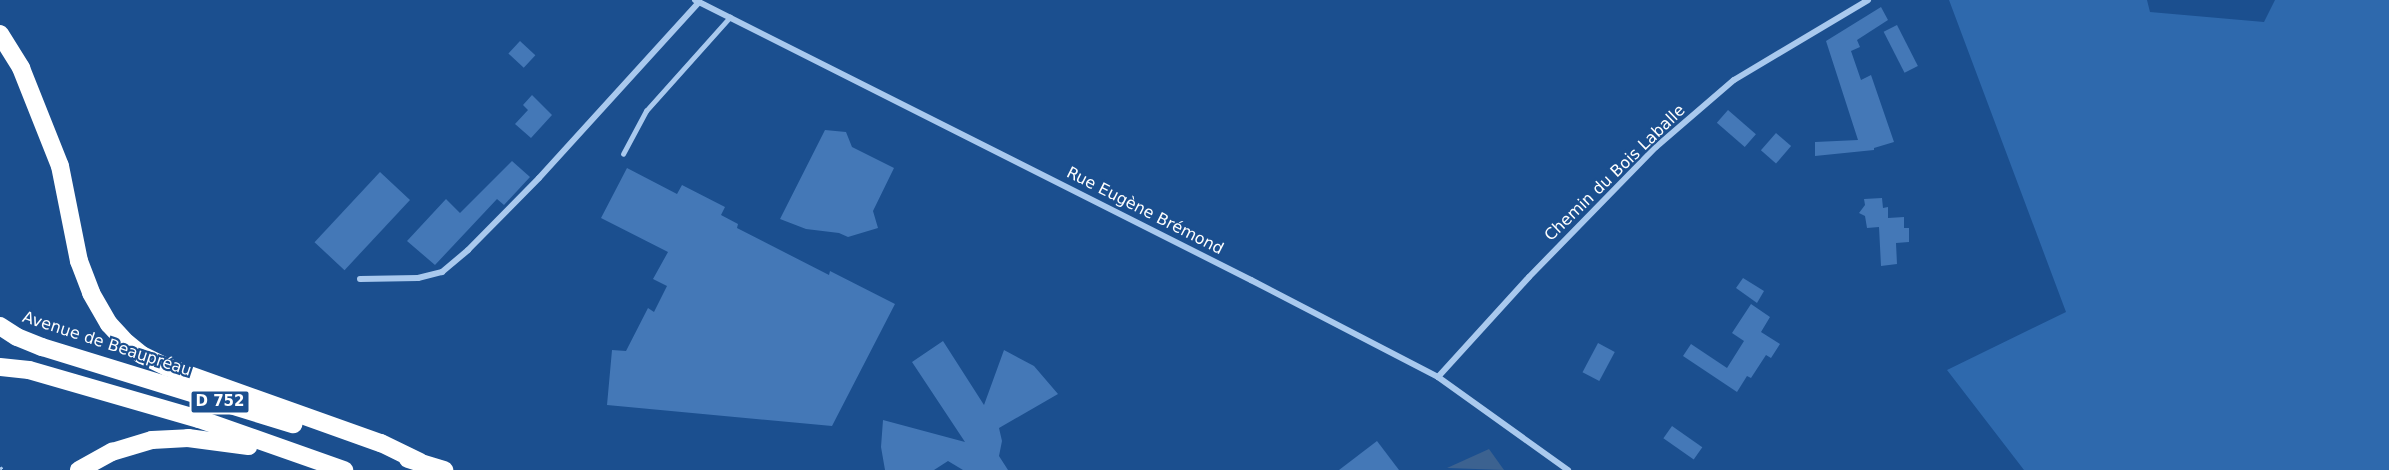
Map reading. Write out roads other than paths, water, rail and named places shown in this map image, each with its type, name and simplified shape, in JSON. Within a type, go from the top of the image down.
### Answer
[{"type":"highway","points":[[0,34],[21,68],[60,166],[79,261],[91,293],[109,324],[127,343],[142,355],[167,367],[381,443],[420,462]]},
{"type":"highway","name":"Avenue de Beaupréau","points":[[0,326],[17,337],[42,347],[444,470]]},
{"type":"highway","name":"D 752","points":[[0,367],[29,370],[199,419],[345,470]]},
{"type":"highway","points":[[79,470],[112,452],[152,440],[188,438],[233,442],[295,459],[317,461]]},
{"type":"street","name":"Chemin du Bois Laballe","points":[[1438,377],[1529,277],[1656,147],[1734,80],[1868,0]]},
{"type":"street","name":"Rue Eugène Brémond","points":[[697,1],[1251,280],[1438,377],[1568,470]]},
{"type":"street","points":[[360,279],[418,278],[442,272],[451,265],[540,178],[697,1]]},
{"type":"lane","points":[[623,154],[645,111],[730,17]]}]
